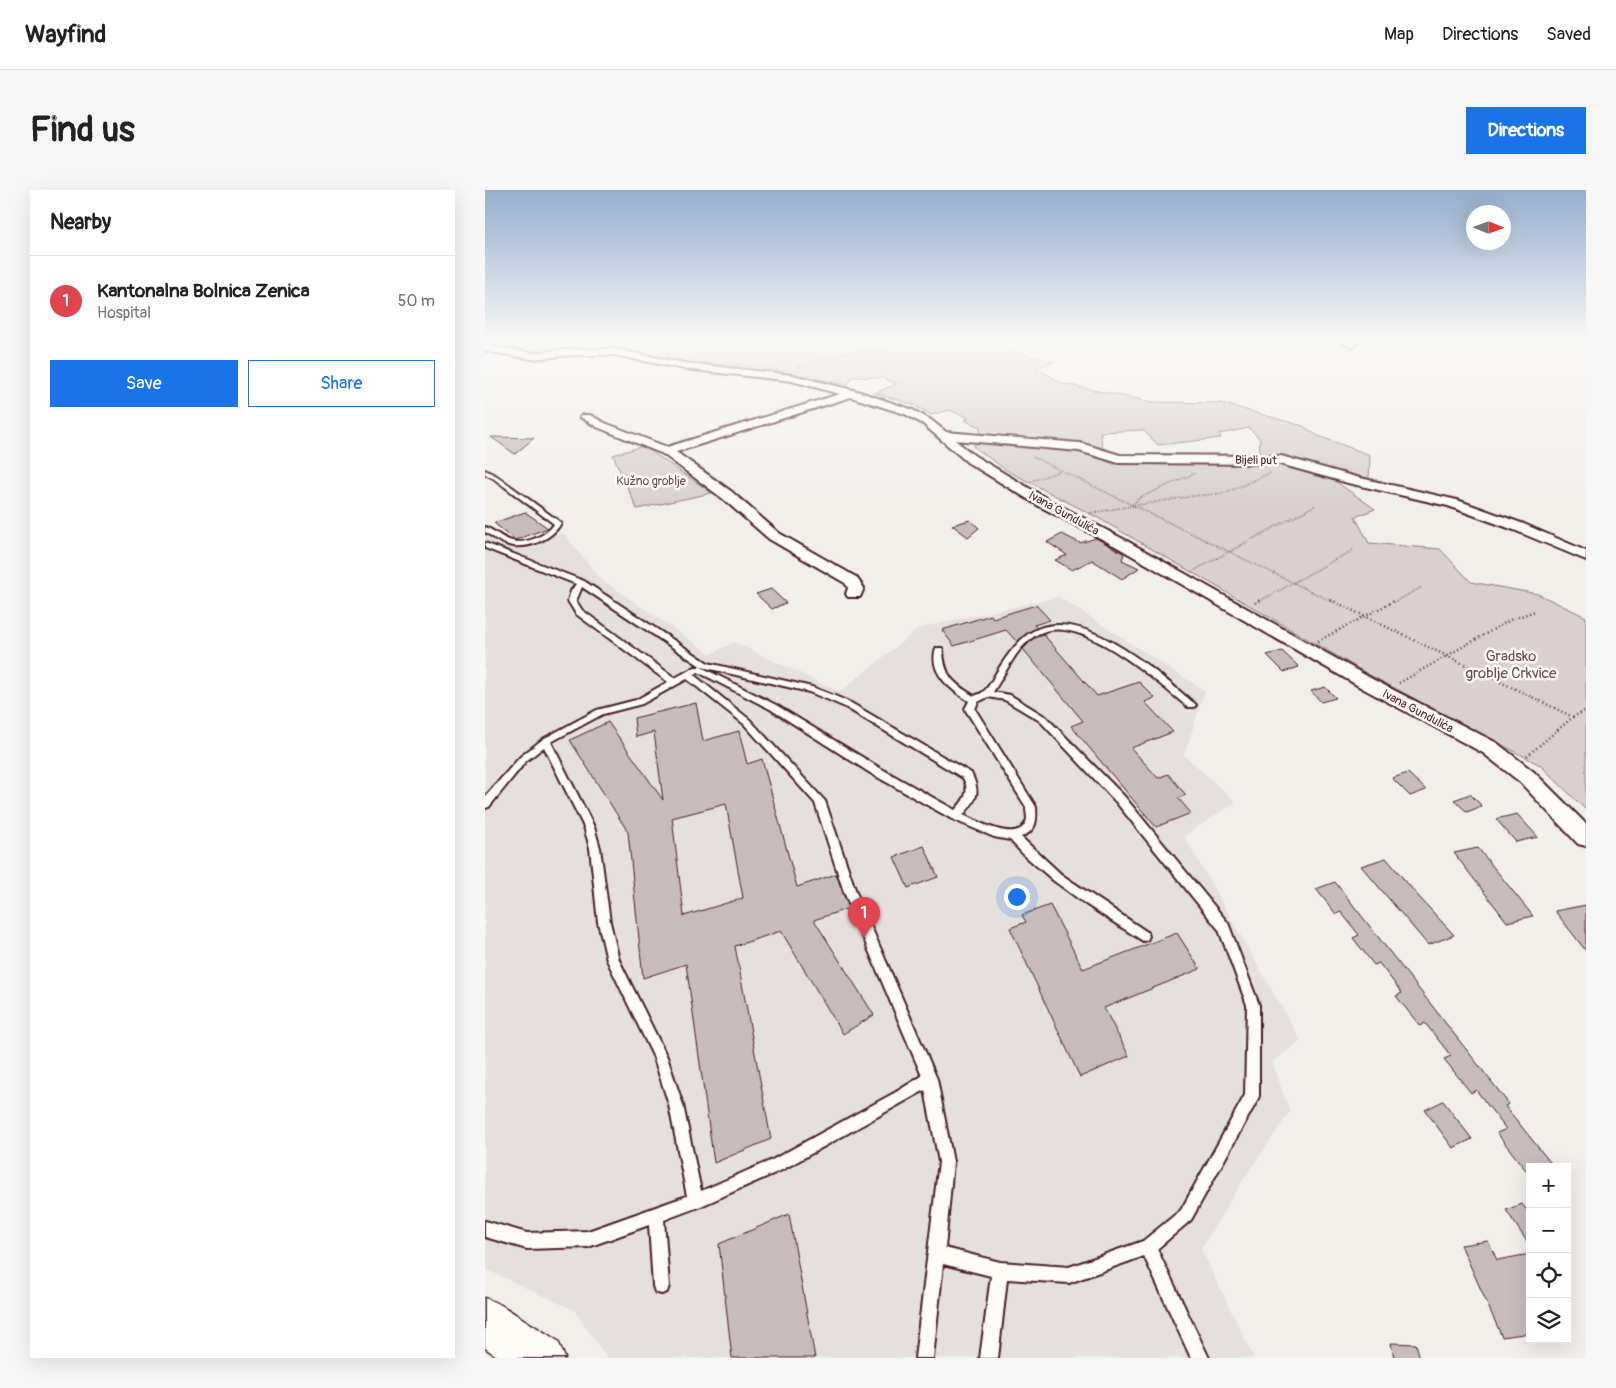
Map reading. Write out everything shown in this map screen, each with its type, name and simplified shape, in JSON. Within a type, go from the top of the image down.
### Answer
[{"type":"main road","points":[[485,1321],[541,1358]]},
{"type":"street","points":[[667,451],[851,395]]},
{"type":"street","name":"Ivana Gundulića","points":[[855,395],[909,412],[927,422],[971,458],[1015,486],[1383,692],[1490,748],[1515,766],[1586,838]]},
{"type":"street","points":[[586,418],[601,426],[667,451],[727,495],[774,536],[851,580],[856,588],[854,594]]},
{"type":"street","name":"Bijeli put","points":[[943,435],[1080,447],[1119,458],[1281,460],[1353,480],[1452,503],[1519,527],[1586,556]]},
{"type":"lane","points":[[485,472],[495,476],[558,523],[557,528],[551,532],[520,544],[512,544],[485,529]]},
{"type":"lane","points":[[485,545],[581,583],[697,670],[820,801],[850,892],[930,1079],[946,1162],[924,1358]]},
{"type":"lane","points":[[581,583],[575,591],[572,601],[579,612],[674,682]]},
{"type":"lane","points":[[697,670],[773,707],[876,771],[956,816],[997,834],[1013,836],[1025,831],[1032,820],[1031,807],[970,709],[974,700],[987,694],[1017,650],[1036,632],[1049,626],[1064,625],[1102,639],[1146,669],[1191,705]]},
{"type":"lane","points":[[939,650],[938,661],[941,672],[949,684],[974,700]]},
{"type":"lane","points":[[485,804],[523,759],[546,740],[600,712],[639,702],[697,670],[812,690],[848,705],[967,776],[973,786],[972,798],[956,816]]},
{"type":"lane","points":[[936,1254],[1000,1270],[1069,1276],[1149,1247],[1186,1214],[1252,1096],[1253,1005],[1225,927],[1121,799],[1043,719],[1007,697],[987,694]]},
{"type":"lane","points":[[546,740],[589,827],[595,848],[604,922],[613,960],[660,1057],[677,1106],[696,1200]]},
{"type":"lane","points":[[1013,836],[1031,857],[1054,877],[1143,936]]},
{"type":"lane","points":[[485,1229],[527,1242],[588,1239],[696,1200],[777,1165],[893,1102],[930,1079]]},
{"type":"lane","points":[[656,1215],[661,1286]]},
{"type":"lane","points":[[1149,1247],[1200,1358]]},
{"type":"lane","points":[[989,1358],[1000,1270]]},
{"type":"path","points":[[1030,455],[1573,717]]},
{"type":"path","points":[[1015,486],[1061,471]]},
{"type":"path","points":[[1131,505],[1139,498],[1198,472]]},
{"type":"path","points":[[1069,516],[1131,505],[1225,493],[1271,472]]},
{"type":"path","points":[[1181,578],[1316,505]]},
{"type":"path","points":[[1241,611],[1353,550]]},
{"type":"path","points":[[1305,648],[1422,588]]},
{"type":"path","points":[[1383,692],[1510,620],[1535,611]]},
{"type":"path","points":[[1515,766],[1573,717],[1586,710]]},
{"type":"shaded area","points":[[485,531],[515,547],[563,533],[601,579],[711,654],[734,642],[840,692],[919,628],[1059,597],[1205,691],[1184,755],[1236,802],[1184,836],[1301,1041],[1272,1062],[1290,1112],[1244,1178],[1201,1249],[1254,1358],[607,1358],[574,1310],[485,1269]]},
{"type":"green space","points":[[880,395],[1115,395],[1152,402],[1221,403],[1303,426],[1318,436],[1370,455],[1369,480],[1259,457],[1260,439],[1249,428],[1219,434],[1221,438],[1158,445],[1143,430],[1100,432],[1103,450],[1082,443],[980,434],[980,427],[964,420],[969,418],[949,410],[931,415],[914,405]]},
{"type":"green space","name":"Gradsko groblje Crkvice","points":[[982,440],[1085,451],[1113,464],[1282,464],[1335,481],[1375,509],[1355,517],[1369,543],[1440,549],[1471,582],[1538,594],[1586,617],[1586,810],[1540,765],[1368,674],[1098,518],[1006,470],[973,446]]},
{"type":"green space","name":"Kužno groblje","points":[[643,446],[712,493],[637,509],[613,455]]},
{"type":"building","points":[[491,437],[534,438],[515,454]]},
{"type":"building","points":[[525,512],[548,528],[515,540],[494,523]]},
{"type":"building","points":[[970,520],[979,528],[968,537],[952,525]]},
{"type":"building","points":[[1062,534],[1080,543],[1096,538],[1124,554],[1122,560],[1139,568],[1122,579],[1092,560],[1072,570],[1055,560],[1067,555],[1047,542]]},
{"type":"building","points":[[771,589],[786,603],[772,609],[756,594]]},
{"type":"building","points":[[1036,605],[1050,620],[1034,625],[1037,628],[1017,642],[1006,630],[954,646],[942,630],[991,615],[993,618]]},
{"type":"building","points":[[1043,634],[1097,696],[1139,682],[1155,698],[1145,702],[1173,732],[1131,748],[1158,778],[1168,774],[1186,795],[1178,798],[1191,813],[1156,827],[1071,726],[1083,721],[1023,649],[1033,639]]},
{"type":"building","points":[[1282,651],[1299,667],[1284,672],[1267,655]]},
{"type":"building","points":[[1325,687],[1336,698],[1321,702],[1311,691]]},
{"type":"building","points":[[696,703],[703,741],[739,731],[747,764],[762,759],[797,887],[836,874],[849,908],[814,920],[874,1015],[843,1034],[781,931],[735,946],[771,1139],[714,1163],[686,964],[643,978],[628,832],[570,740],[608,722],[663,800],[654,732],[636,737],[634,718]],"holes":[[[726,804],[743,898],[684,916],[672,818]]]},
{"type":"building","points":[[1408,773],[1426,790],[1410,796],[1392,778]]},
{"type":"building","points":[[1470,794],[1482,806],[1467,812],[1454,800]]},
{"type":"building","points":[[1517,814],[1538,837],[1516,842],[1496,819]]},
{"type":"building","points":[[924,846],[938,877],[908,888],[894,857]]},
{"type":"building","points":[[1478,848],[1533,916],[1507,922],[1454,853]]},
{"type":"building","points":[[1386,858],[1454,935],[1428,945],[1361,866]]},
{"type":"building","points":[[1335,882],[1509,1104],[1505,1106],[1551,1163],[1526,1163],[1526,1171],[1497,1133],[1506,1129],[1476,1090],[1471,1093],[1444,1059],[1451,1056],[1425,1023],[1420,1026],[1396,996],[1402,993],[1379,963],[1374,965],[1353,938],[1359,935],[1341,912],[1336,914],[1316,889]]},
{"type":"building","points":[[1050,905],[1083,969],[1177,933],[1200,969],[1104,1008],[1129,1056],[1080,1077],[1010,928],[1026,922],[1022,915]]},
{"type":"building","points":[[1586,905],[1586,951],[1555,911]]},
{"type":"building","points":[[1443,1101],[1472,1139],[1453,1148],[1425,1110]]},
{"type":"building","points":[[1522,1204],[1526,1209],[1526,1240],[1506,1210]]},
{"type":"building","points":[[789,1214],[815,1358],[732,1358],[719,1244]]},
{"type":"building","points":[[1488,1241],[1497,1260],[1526,1255],[1526,1334],[1502,1337],[1461,1245]]},
{"type":"building","points":[[1391,1343],[1416,1344],[1420,1358],[1394,1358]]},
{"type":"place","name":"Kantonalna Bolnica Zenica","points":[[864,938]]}]
